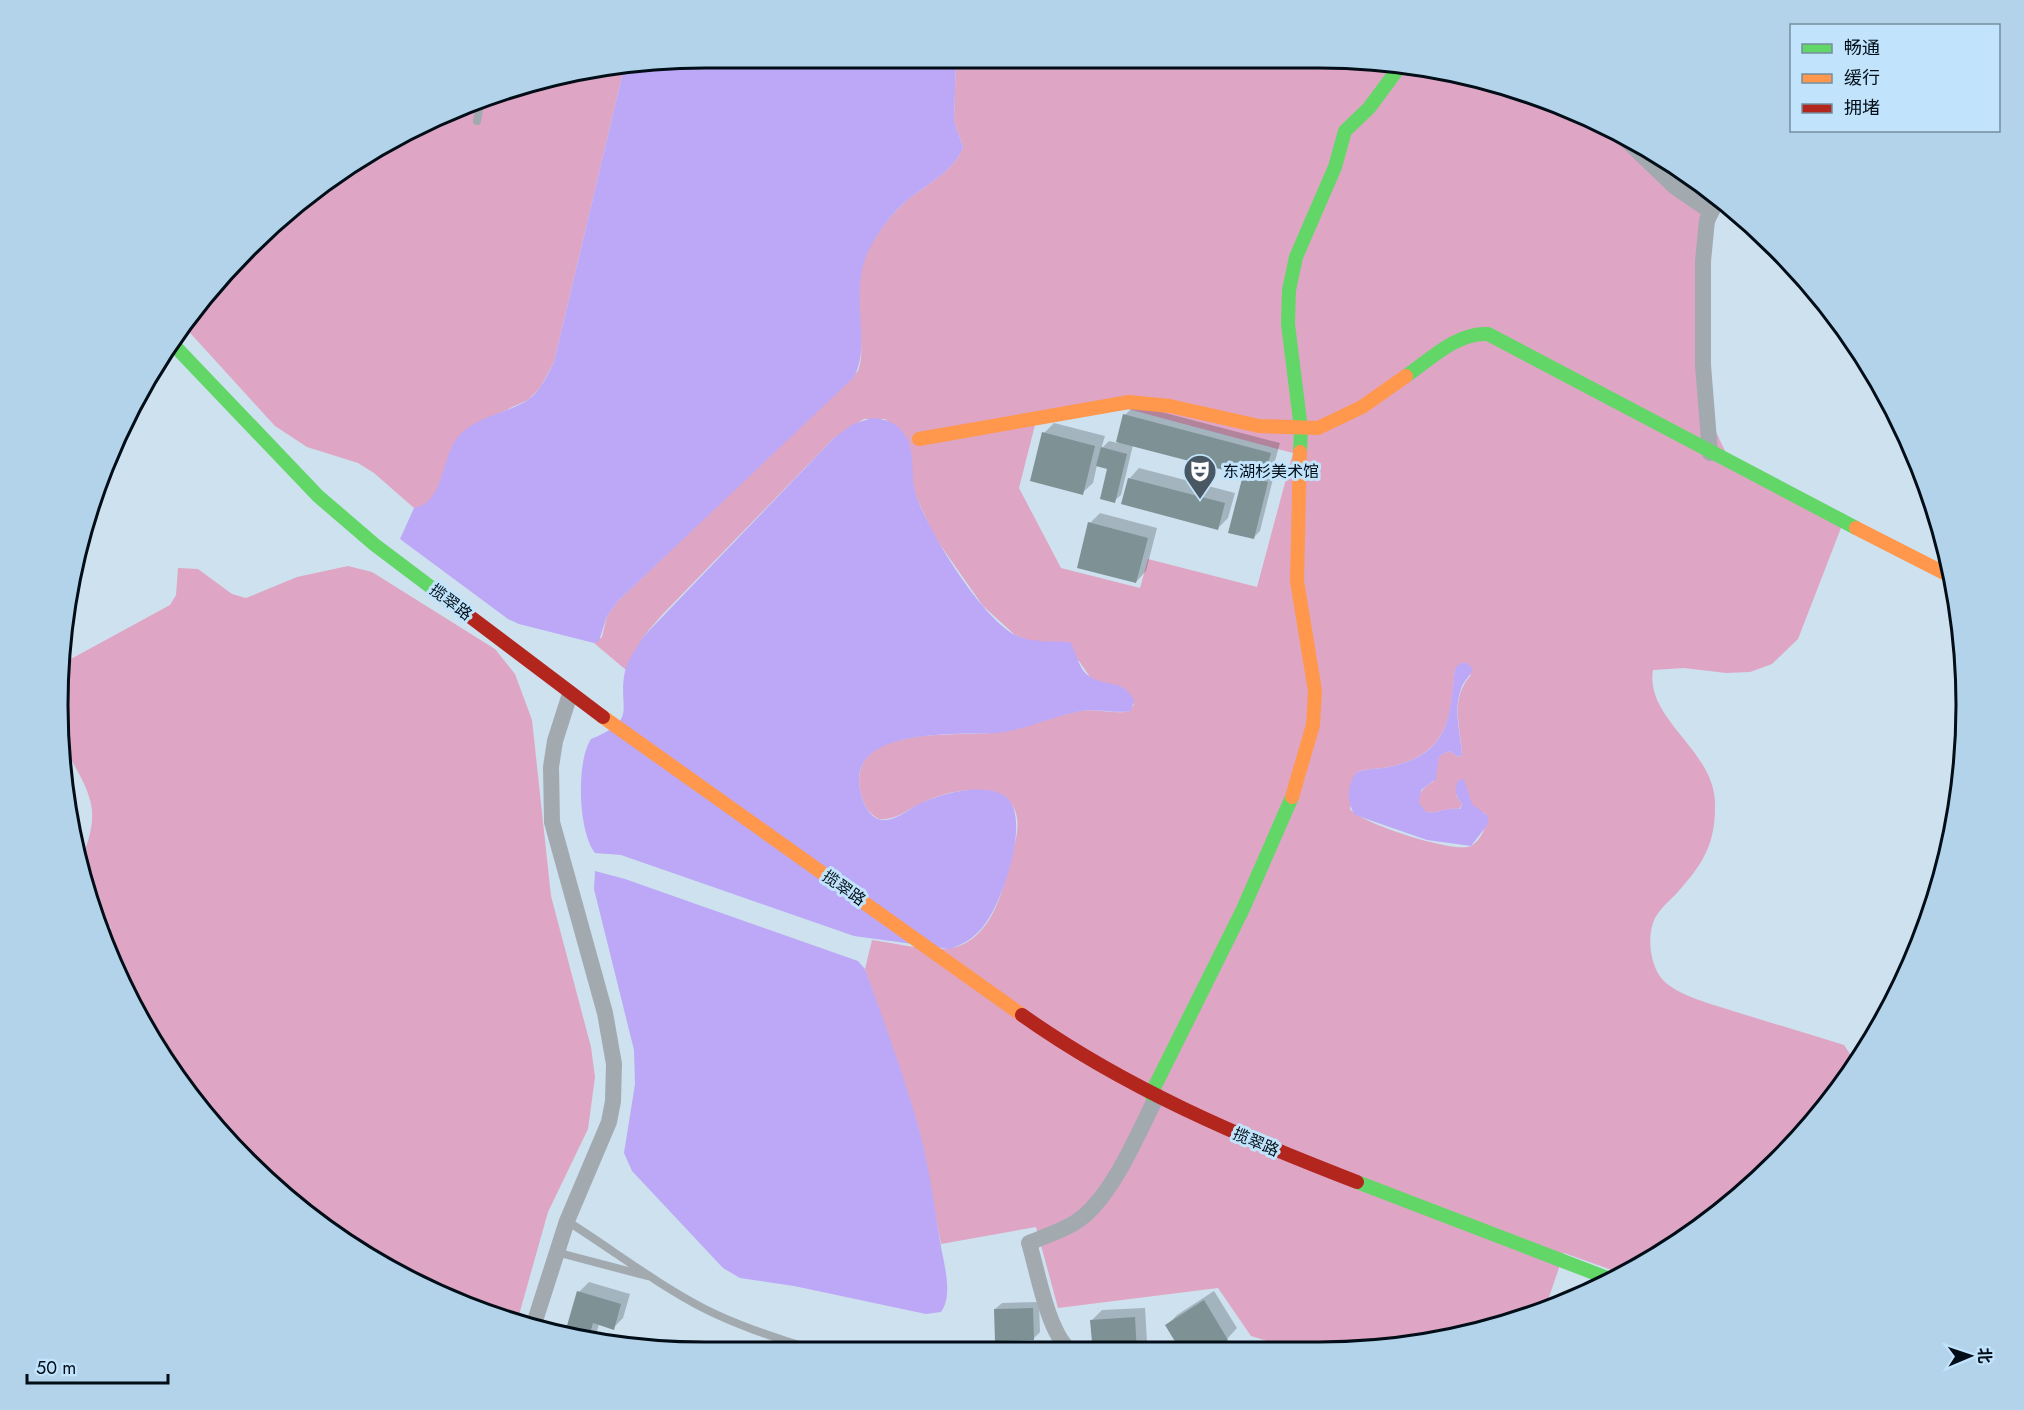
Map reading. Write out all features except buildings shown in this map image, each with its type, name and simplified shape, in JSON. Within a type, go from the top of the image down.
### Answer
[{"type":"street","points":[[1062,1342],[1054,1327],[1029,1243],[1074,1223],[1093,1207],[1122,1162],[1289,808],[1313,725],[1315,691],[1296,556],[1301,429],[1288,324],[1289,290],[1296,257],[1335,167],[1345,131],[1369,108],[1396,72]]},
{"type":"street","points":[[1644,157],[1682,193],[1714,206],[1704,242],[1702,322],[1710,453]]},
{"type":"street","points":[[920,439],[1130,402],[1170,406],[1259,426],[1318,428],[1337,421],[1362,407],[1462,337],[1480,333],[1501,339],[1710,453],[1942,572]]},
{"type":"street","name":"揽翠路","points":[[177,348],[318,496],[375,545],[592,710],[1067,1047],[1154,1095],[1275,1150],[1603,1276]]},
{"type":"street","points":[[536,1320],[567,1221],[604,1138],[615,1086],[611,1043],[605,1013],[552,822],[551,767],[555,741],[570,694]]},
{"type":"lane","points":[[477,121],[479,109]]},
{"type":"lane","points":[[567,1221],[672,1290],[730,1321],[791,1342]]},
{"type":"lane","points":[[556,1252],[656,1278]]},
{"type":"shaded area","points":[[705,68],[956,68],[954,121],[963,147],[959,156],[945,172],[911,197],[893,215],[868,252],[862,268],[860,285],[861,352],[859,366],[853,378],[618,601],[607,616],[599,641],[594,643],[519,624],[508,619],[400,539],[414,508],[424,504],[437,489],[452,446],[458,437],[473,424],[528,400],[540,387],[554,362],[623,73]]},
{"type":"shaded area","points":[[956,68],[1361,69],[1402,73],[1484,89],[1563,116],[1638,153],[1673,175],[1721,211],[1715,222],[1710,246],[1707,306],[1716,432],[1726,453],[1846,515],[1798,639],[1772,664],[1750,672],[1726,673],[1684,668],[1653,670],[1653,688],[1659,704],[1703,766],[1711,783],[1715,817],[1710,842],[1700,863],[1655,918],[1652,925],[1651,952],[1660,976],[1680,992],[1844,1045],[1851,1056],[1825,1093],[1770,1156],[1707,1211],[1673,1235],[1613,1270],[1564,1253],[1548,1300],[1524,1309],[1484,1321],[1402,1337],[1319,1342],[1271,1342],[1251,1336],[1218,1288],[1058,1308],[1036,1227],[941,1244],[919,1130],[865,969],[872,940],[940,949],[959,946],[971,940],[981,931],[989,920],[1001,894],[1015,841],[1016,812],[1007,798],[997,793],[974,790],[939,796],[895,817],[879,819],[869,811],[863,799],[860,790],[861,768],[871,753],[889,743],[936,735],[1001,732],[1080,711],[1130,711],[1134,704],[1090,677],[1079,661],[1015,635],[983,606],[934,536],[915,494],[905,435],[885,419],[864,419],[834,438],[661,616],[643,637],[626,670],[594,643],[602,637],[607,616],[618,601],[858,371],[861,350],[858,288],[869,248],[893,214],[911,197],[945,172],[959,156],[963,147],[954,121]],"holes":[[[1124,408],[1293,453],[1257,587],[1148,559],[1140,588],[1061,568],[1019,488],[1035,425]],[[1455,669],[1471,675],[1464,684],[1458,703],[1462,755],[1458,757],[1450,751],[1439,756],[1433,782],[1421,791],[1418,800],[1421,808],[1426,812],[1435,812],[1459,809],[1462,804],[1456,795],[1464,799],[1486,814],[1485,827],[1478,840],[1471,846],[1462,847],[1428,842],[1371,822],[1350,809],[1357,772],[1394,766],[1426,752],[1436,742],[1448,718]]]},
{"type":"shaded area","points":[[623,73],[554,362],[540,388],[528,400],[473,425],[459,436],[433,499],[426,506],[414,508],[374,473],[358,463],[307,447],[275,426],[189,331],[254,254],[317,199],[386,153],[423,133],[500,101],[540,89]]},
{"type":"shaded area","points":[[872,418],[892,423],[900,428],[906,437],[911,451],[914,488],[922,511],[957,572],[987,611],[1001,625],[1021,638],[1070,642],[1085,673],[1095,679],[1120,686],[1130,693],[1134,700],[1131,711],[1081,711],[997,733],[915,737],[894,742],[876,750],[864,762],[859,779],[861,792],[869,812],[879,819],[895,818],[939,796],[963,791],[997,792],[1006,797],[1013,807],[1016,822],[1012,860],[999,898],[978,933],[964,943],[949,949],[854,936],[621,855],[595,853],[589,843],[582,813],[581,779],[586,750],[591,739],[606,732],[621,719],[625,671],[643,637],[834,438],[853,424]]},
{"type":"shaded area","points":[[348,566],[372,572],[495,649],[515,674],[532,720],[551,896],[591,1047],[595,1077],[588,1129],[548,1212],[519,1315],[461,1294],[386,1257],[317,1211],[254,1156],[199,1093],[153,1024],[133,987],[110,932],[111,927],[107,925],[101,910],[85,851],[92,819],[91,804],[87,790],[70,757],[69,660],[170,605],[176,595],[178,568],[198,569],[232,594],[246,598],[297,577]]},
{"type":"shaded area","points":[[1460,663],[1467,663],[1473,669],[1462,686],[1459,698],[1458,714],[1462,755],[1458,757],[1450,751],[1439,756],[1436,779],[1421,790],[1419,803],[1426,812],[1460,809],[1462,804],[1457,796],[1456,787],[1459,780],[1464,779],[1472,804],[1488,816],[1488,824],[1471,846],[1427,840],[1355,815],[1350,805],[1349,794],[1351,782],[1357,772],[1394,766],[1412,760],[1426,752],[1436,742],[1448,718],[1455,669]]},
{"type":"shaded area","points":[[595,871],[625,879],[858,961],[865,969],[907,1089],[926,1157],[947,1287],[945,1305],[941,1312],[926,1314],[794,1286],[740,1278],[723,1268],[632,1171],[624,1153],[635,1084],[634,1050],[594,889]]},
{"type":"traffic: fast","points":[[1300,452],[1301,429],[1288,324],[1289,290],[1296,257],[1335,167],[1345,131],[1369,108],[1396,72]]},
{"type":"traffic: fast","points":[[1406,376],[1455,342],[1466,337],[1488,334],[1856,528]]},
{"type":"traffic: fast","points":[[177,348],[318,496],[375,545],[440,594]]},
{"type":"traffic: fast","points":[[1151,1094],[1243,909],[1292,797]]},
{"type":"traffic: fast","points":[[1357,1182],[1602,1276]]},
{"type":"traffic: slow","points":[[919,439],[1129,402],[1170,406],[1259,426],[1318,428],[1362,407],[1406,376]]},
{"type":"traffic: slow","points":[[1292,797],[1313,725],[1315,691],[1297,581],[1300,452]]},
{"type":"traffic: slow","points":[[1856,528],[1942,572]]},
{"type":"traffic: slow","points":[[603,717],[1022,1015]]},
{"type":"traffic: jam","points":[[440,594],[603,717]]},
{"type":"traffic: jam","points":[[1022,1015],[1101,1066],[1184,1109],[1357,1182]]},
{"type":"place","name":"东湖杉美术馆","points":[[1200,500]]}]
